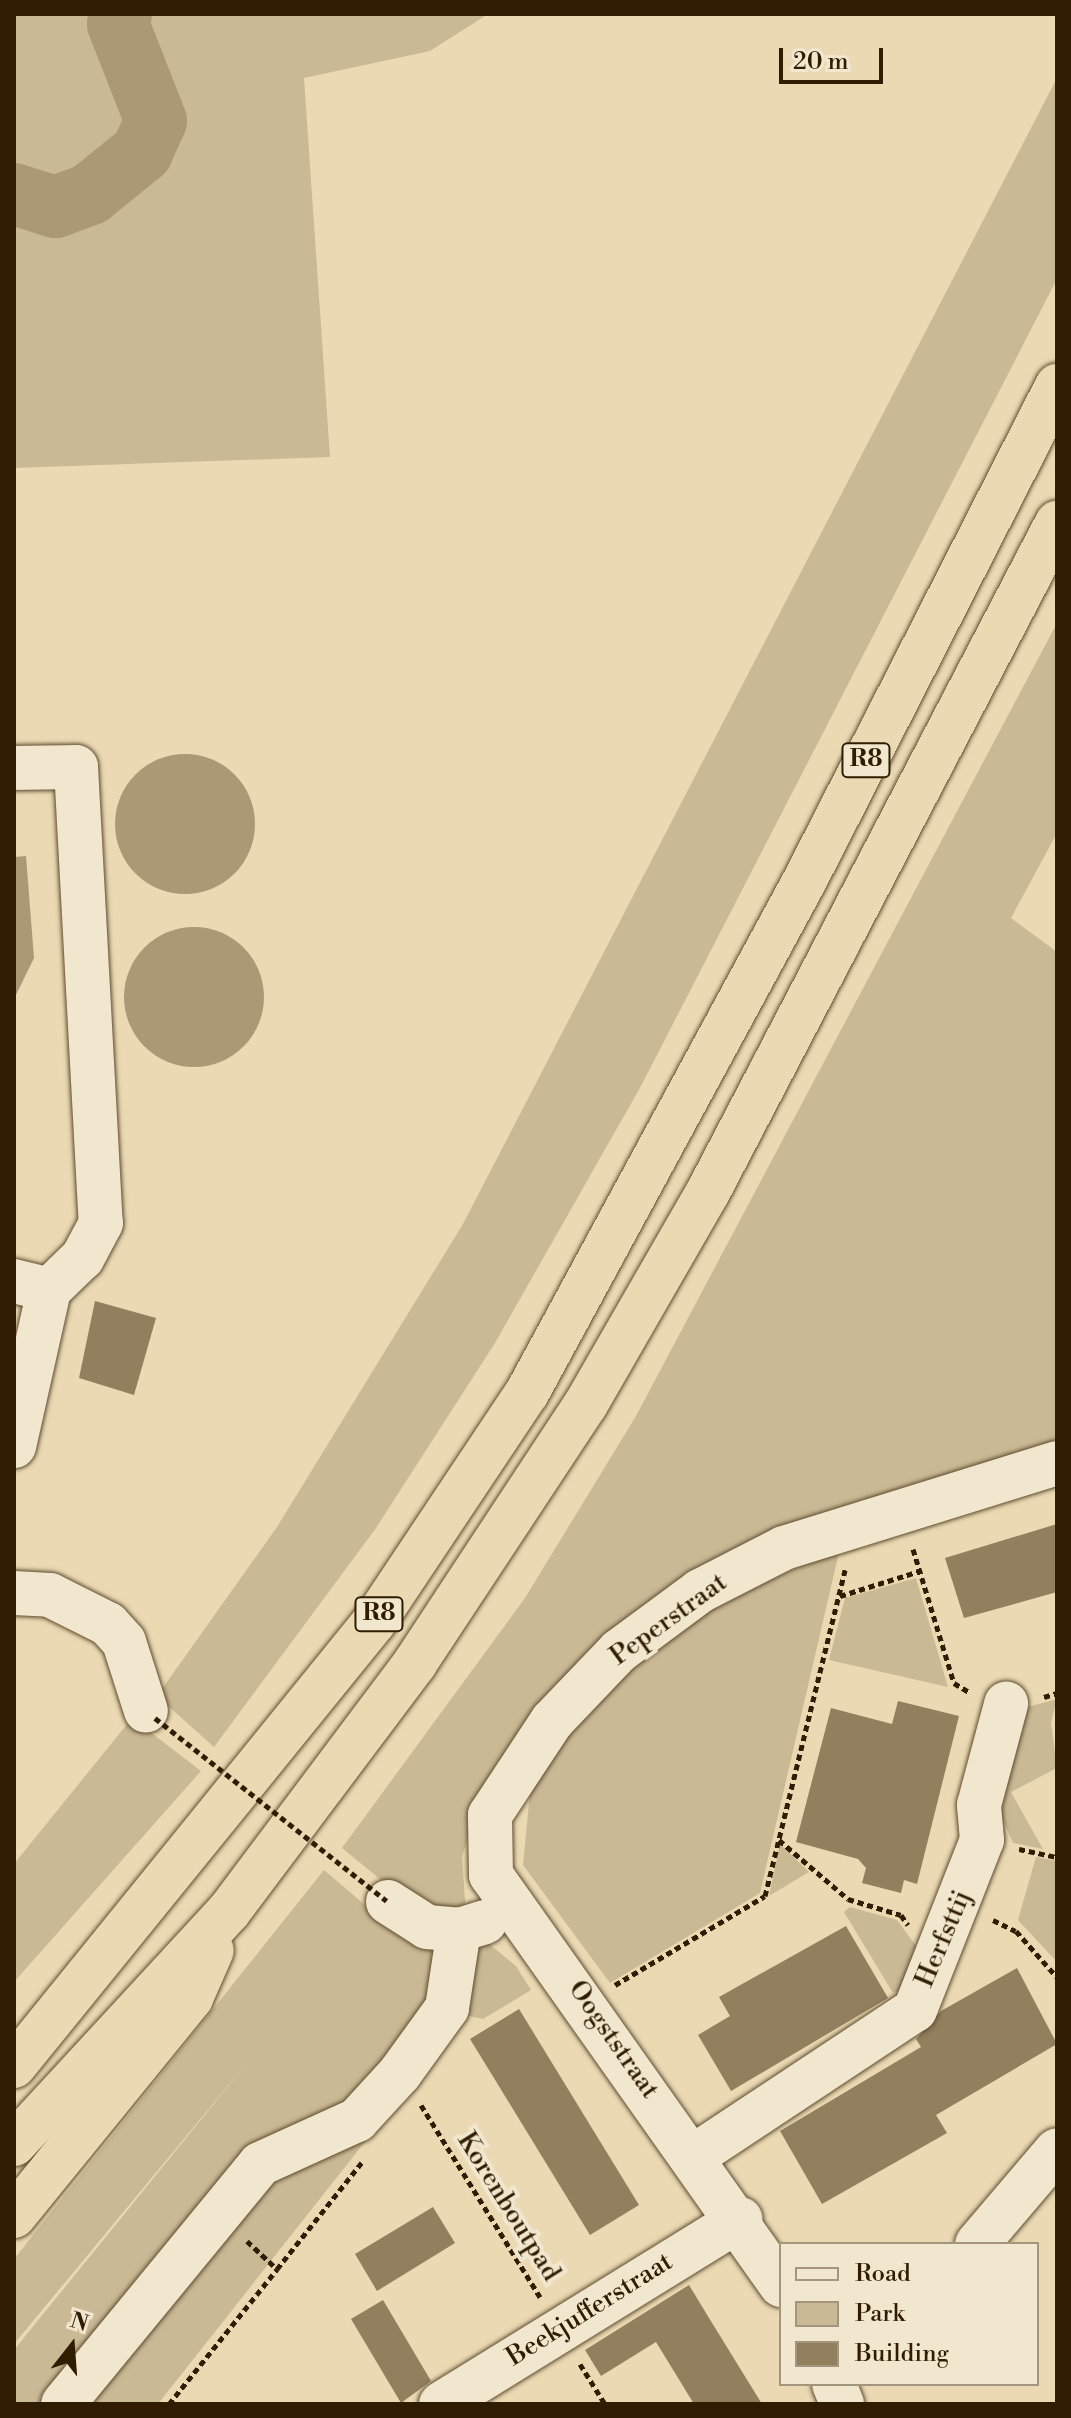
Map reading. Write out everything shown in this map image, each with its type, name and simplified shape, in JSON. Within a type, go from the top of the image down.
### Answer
[{"type":"highway","name":"R8","points":[[18,2061],[374,1622],[527,1393],[805,880],[1057,386]]},
{"type":"highway","name":"R8","points":[[14,2144],[229,1911],[415,1663],[586,1404],[708,1192],[1057,523]]},
{"type":"highway","points":[[14,2216],[191,1998],[229,1911]]},
{"type":"street","points":[[14,768],[76,767],[101,1223],[82,1258],[32,1285],[14,1446]]},
{"type":"street","name":"Peperstraat","points":[[514,1913],[491,1875],[490,1815],[552,1721],[619,1651],[700,1591],[855,1523],[1057,1463]]},
{"type":"street","points":[[14,1593],[50,1595],[108,1624],[124,1642],[150,1714]]},
{"type":"street","name":"Herfsttij","points":[[694,2156],[915,2010],[939,1950],[961,1907],[982,1840],[979,1805],[1006,1704]]},
{"type":"street","points":[[388,1902],[427,1927],[459,1930],[514,1913]]},
{"type":"street","name":"Oogststraat","points":[[514,1913],[587,2002],[740,2219],[779,2282]]},
{"type":"street","points":[[63,2404],[217,2212],[260,2164],[357,2120],[400,2073],[447,2008],[459,1930]]},
{"type":"street","points":[[979,2242],[1057,2150]]},
{"type":"street","name":"Beekjufferstraat","points":[[441,2404],[558,2327],[740,2219]]},
{"type":"path","points":[[901,1510],[954,1683],[1006,1704],[1057,1693]]},
{"type":"path","points":[[587,2002],[765,1896],[855,1523]]},
{"type":"path","points":[[839,1596],[920,1571]]},
{"type":"path","points":[[150,1714],[388,1902]]},
{"type":"path","points":[[779,1839],[848,1899],[901,1915],[923,1944],[939,1950]]},
{"type":"path","points":[[961,1907],[1016,1931],[1057,1977]]},
{"type":"path","name":"Korenboutpad","points":[[405,2108],[415,2095],[605,2404]]},
{"type":"path","points":[[169,2404],[366,2157]]},
{"type":"path","points":[[217,2212],[277,2269]]},
{"type":"green space","points":[[14,14],[103,14],[102,35],[133,92],[133,137],[114,161],[53,197],[14,180]]},
{"type":"green space","points":[[135,14],[488,14],[430,51],[304,78],[330,457],[14,468],[14,203],[51,224],[121,185],[171,139],[170,101],[130,24]]},
{"type":"green space","points":[[1057,78],[1057,279],[641,1086],[495,1343],[376,1528],[214,1747],[157,1696],[277,1527],[463,1224]]},
{"type":"green space","points":[[1057,623],[1057,833],[1011,918],[1057,952],[1057,1443],[696,1570],[612,1628],[482,1793],[462,1857],[466,1915],[403,1898],[342,1848],[525,1598],[636,1416]]},
{"type":"green space","points":[[840,1548],[760,1893],[610,1983],[523,1865],[530,1792],[554,1749],[621,1670],[702,1611]]},
{"type":"green space","points":[[916,1578],[948,1687],[829,1660],[845,1598]]},
{"type":"green space","points":[[1057,1699],[1051,1723],[1057,1768],[1011,1792],[1043,1849],[1013,1843],[995,1803],[1017,1710]]},
{"type":"green space","points":[[132,1718],[201,1771],[14,1982],[14,1864]]},
{"type":"green space","points":[[780,1844],[809,1872],[769,1896]]},
{"type":"green space","points":[[1036,1857],[1057,1861],[1057,1962],[1018,1920]]},
{"type":"green space","points":[[324,1870],[372,1911],[427,1940],[489,1944],[516,1966],[531,1990],[483,2019],[465,2015],[158,2404],[14,2404],[14,2350],[251,2058],[14,2344],[14,2259]]},
{"type":"green space","points":[[850,1907],[897,1920],[917,1947],[907,1989],[893,1993],[844,1912]]},
{"type":"shaded area","points":[[185,754],[212,759],[235,774],[250,797],[255,824],[250,851],[235,874],[212,889],[185,894],[158,889],[135,874],[120,851],[115,824],[120,797],[135,774],[158,759]]},
{"type":"shaded area","points":[[26,856],[34,958],[14,999],[14,857]]},
{"type":"shaded area","points":[[194,927],[221,932],[244,947],[259,970],[264,997],[259,1024],[244,1047],[221,1062],[194,1067],[167,1062],[144,1047],[129,1024],[124,997],[129,970],[144,947],[167,932]]},
{"type":"building","points":[[95,1301],[156,1318],[134,1395],[79,1378]]},
{"type":"building","points":[[1057,1524],[1057,1592],[964,1618],[945,1558]]},
{"type":"building","points":[[898,1701],[959,1716],[917,1884],[904,1880],[901,1893],[862,1883],[866,1868],[858,1859],[796,1842],[831,1708],[892,1724]]},
{"type":"building","points":[[846,1926],[888,1998],[731,2091],[698,2035],[730,2016],[719,1997]]},
{"type":"building","points":[[1017,1968],[1057,2044],[936,2115],[947,2133],[822,2204],[780,2131],[921,2047],[916,2039],[941,2011]]},
{"type":"building","points":[[519,2009],[639,2205],[590,2235],[470,2039]]},
{"type":"building","points":[[433,2207],[455,2243],[377,2291],[355,2254]]},
{"type":"building","points":[[689,2285],[762,2404],[694,2404],[656,2342],[601,2376],[585,2350]]},
{"type":"building","points":[[383,2300],[431,2381],[401,2403],[351,2319]]},
{"type":"waterway","points":[[14,194],[55,207],[90,194],[142,152],[156,121],[118,24],[121,14]]}]
